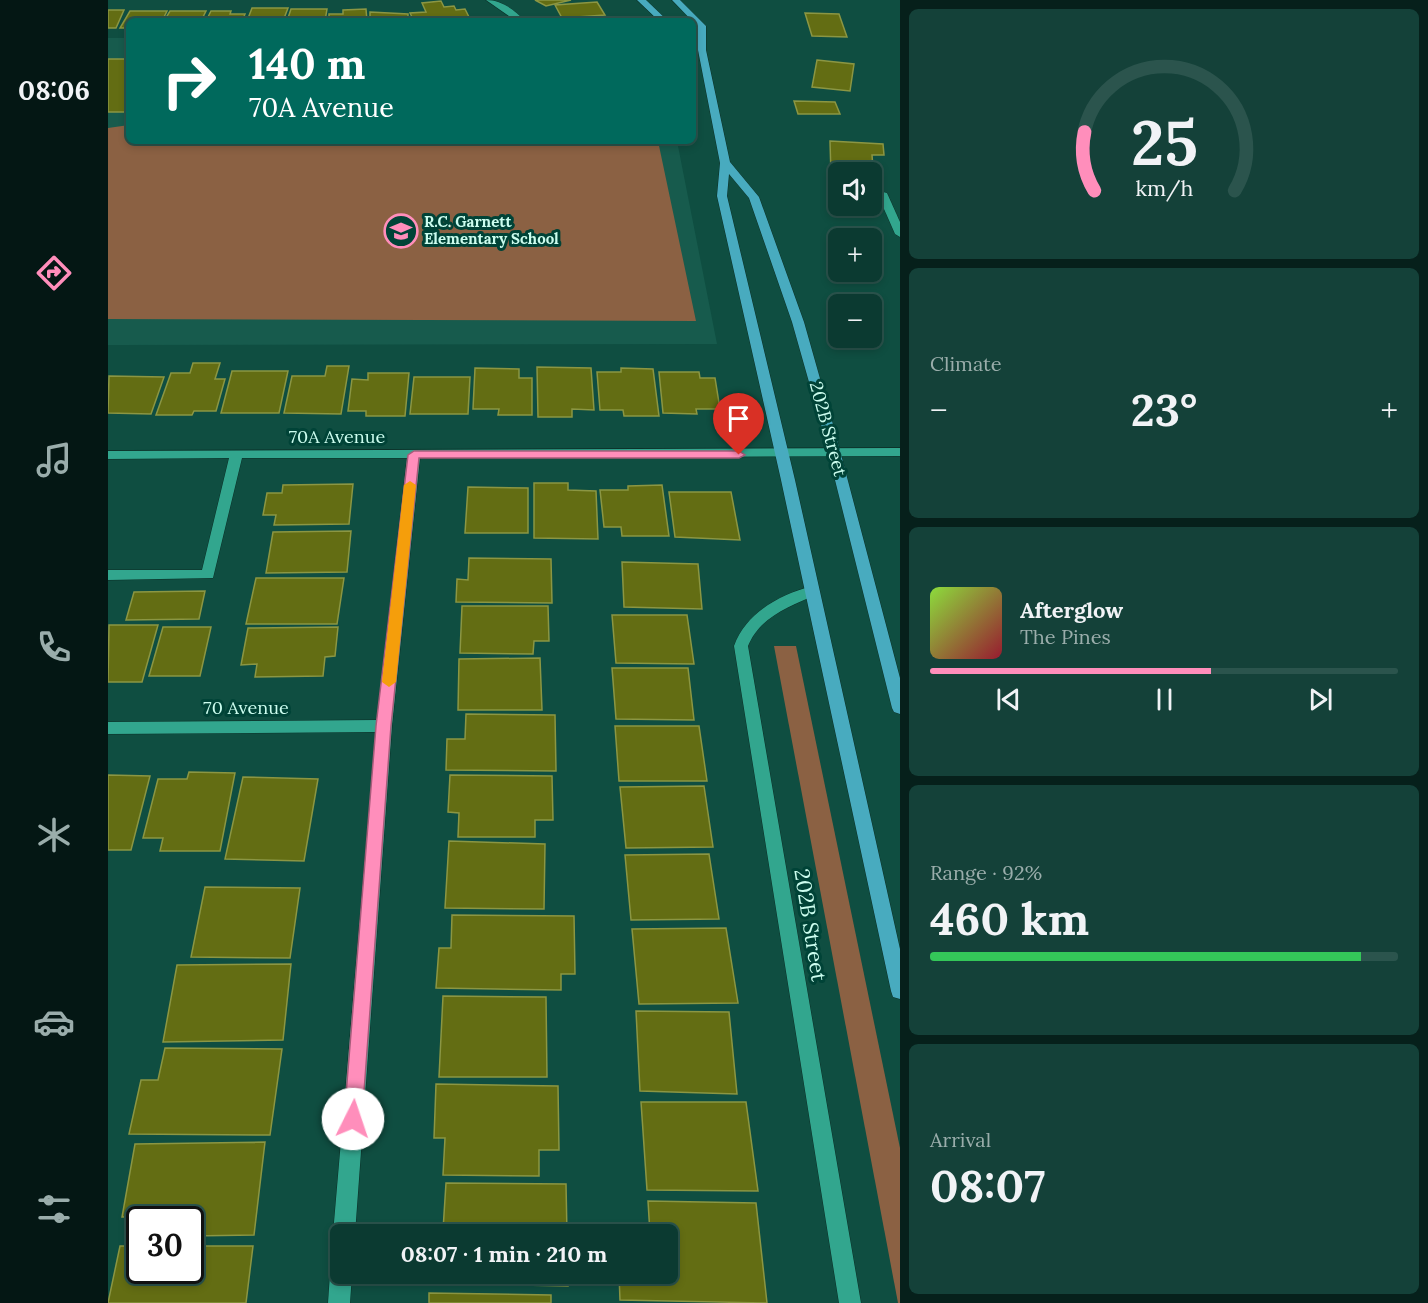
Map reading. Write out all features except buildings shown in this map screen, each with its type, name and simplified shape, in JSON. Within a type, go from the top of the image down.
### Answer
[{"type":"main road","points":[[641,0],[661,18]]},
{"type":"main road","name":"202B Street","points":[[676,0],[693,18]]},
{"type":"main road","name":"202B Street","points":[[696,21],[702,27],[702,50],[725,163],[722,196],[782,454],[900,991]]},
{"type":"main road","points":[[696,46],[702,50]]},
{"type":"main road","name":"202B Street","points":[[725,163],[754,197],[798,322],[835,453],[900,708]]},
{"type":"street","points":[[490,0],[504,7],[517,18]]},
{"type":"street","points":[[882,193],[897,220],[900,234]]},
{"type":"street","points":[[782,454],[900,452]]},
{"type":"street","name":"70A Avenue","points":[[108,455],[782,454]]},
{"type":"street","points":[[345,1224],[384,726],[414,455]]},
{"type":"street","points":[[108,575],[208,575],[236,456]]},
{"type":"street","name":"202B Street","points":[[812,591],[773,609],[751,624],[744,635],[741,646],[850,1303]]},
{"type":"street","name":"70 Avenue","points":[[108,728],[384,726]]},
{"type":"street","points":[[339,1303],[340,1284]]},
{"type":"shaded area","name":"R.C. Garnett Elementary School","points":[[108,38],[126,38],[126,144],[678,144],[717,344],[108,345]]},
{"type":"shaded area","name":"R.C. Garnett Elementary School","points":[[126,125],[126,144],[659,144],[696,321],[108,319],[108,128]]},
{"type":"shaded area","points":[[774,646],[796,646],[900,1148],[900,1303],[898,1303]]},
{"type":"slow traffic","points":[[389,682],[410,485]]},
{"type":"place","name":"R.C. Garnett Elementary School","points":[[401,231]]},
{"type":"route","points":[[353,1119],[384,726],[414,455],[739,455]]}]
